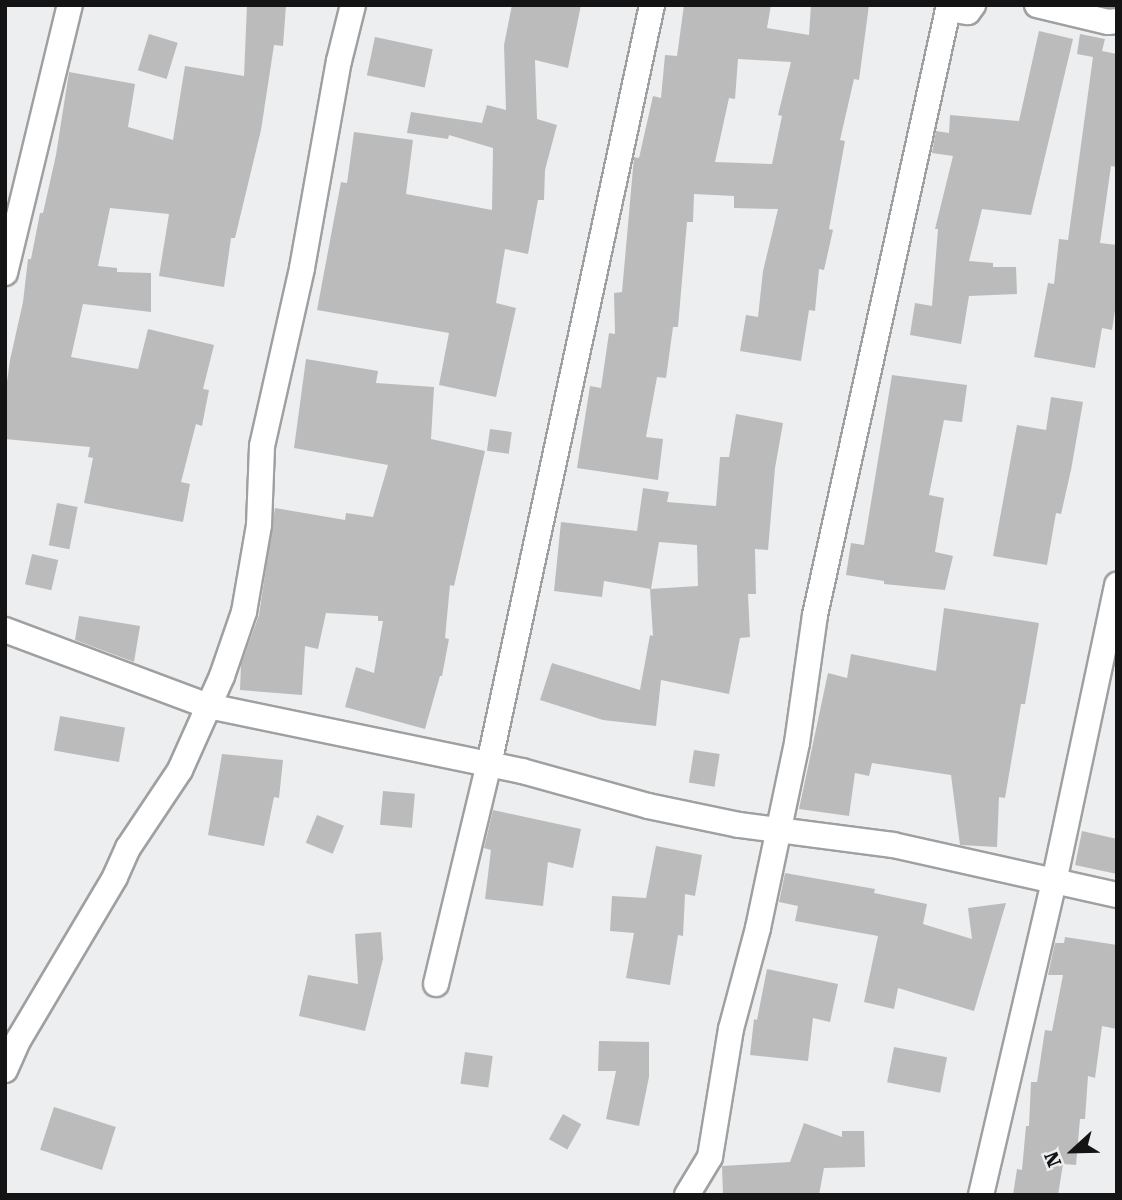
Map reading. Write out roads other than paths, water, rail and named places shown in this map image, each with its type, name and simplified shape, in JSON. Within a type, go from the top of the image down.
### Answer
[{"type":"street","points":[[5,273],[70,5]]},
{"type":"street","points":[[5,1070],[19,1039],[115,877],[128,848],[180,770],[244,612],[252,578],[259,525],[262,446],[302,268],[339,61],[353,5]]},
{"type":"street","points":[[436,984],[489,764],[652,5]]},
{"type":"street","points":[[1037,5],[1117,21]]},
{"type":"street","points":[[687,1195],[710,1157],[731,1029],[758,928],[797,743],[815,615],[957,7]]},
{"type":"street","points":[[981,1195],[1054,882],[1117,584]]},
{"type":"street","points":[[5,630],[208,706],[489,764],[648,806],[739,825],[778,827],[893,845],[1117,895]]}]
